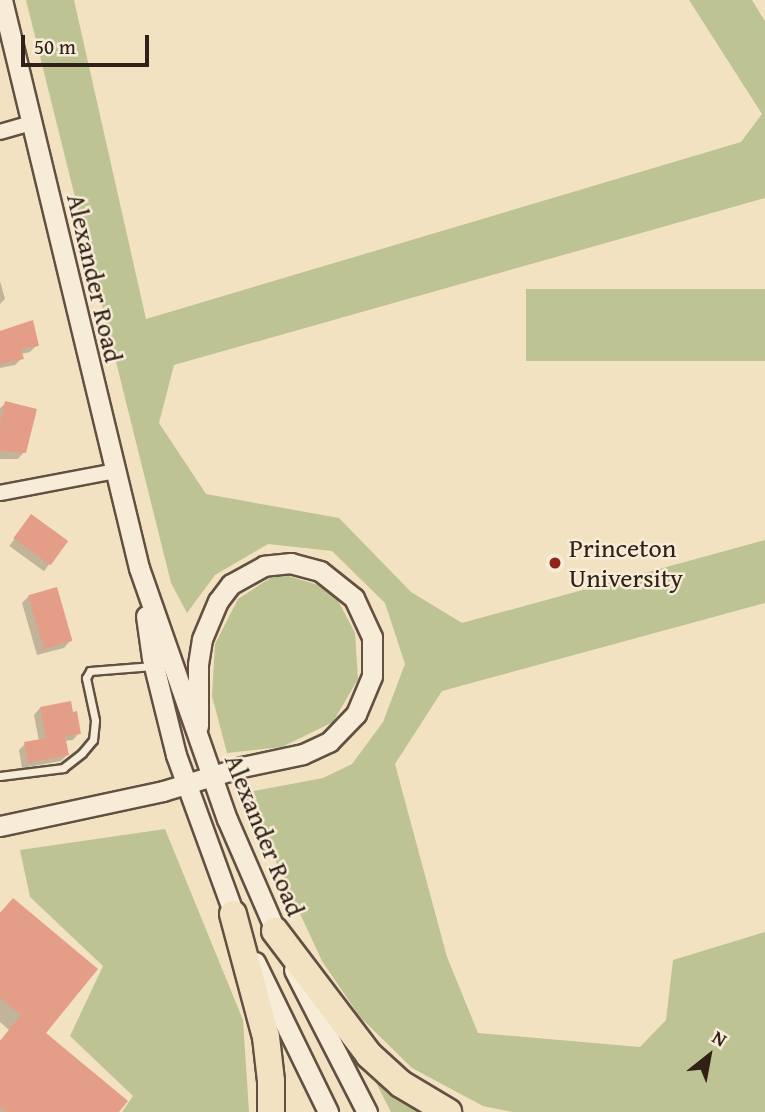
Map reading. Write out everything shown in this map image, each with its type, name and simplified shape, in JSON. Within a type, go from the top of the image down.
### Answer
[{"type":"highway","points":[[233,914],[266,1037],[271,1112]]},
{"type":"highway","points":[[275,931],[342,1023],[369,1055],[401,1084],[448,1112]]},
{"type":"main road","name":"Alexander Road","points":[[2,0],[139,568],[211,776],[275,931],[367,1112]]},
{"type":"main road","points":[[0,826],[185,785],[313,751],[339,734],[356,714],[372,676],[374,650],[367,622],[344,587],[320,570],[291,563],[264,566],[231,584],[218,601],[202,639],[198,665],[198,741]]},
{"type":"main road","name":"Alexander Road","points":[[139,568],[154,666],[185,785],[233,914],[328,1112]]},
{"type":"street","points":[[0,132],[31,123]]},
{"type":"street","points":[[0,493],[115,471]]},
{"type":"lane","points":[[0,775],[63,768],[82,753],[93,740],[95,720],[86,678],[90,671],[154,666]]},
{"type":"green space","points":[[26,0],[74,0],[146,319],[741,142],[762,114],[689,0],[752,0],[765,21],[765,198],[174,365],[159,423],[206,494],[339,518],[411,592],[462,623],[765,540],[765,603],[442,691],[395,764],[447,957],[478,1033],[640,1047],[666,1020],[673,960],[765,932],[765,1112],[513,1112],[483,1106],[412,1068],[360,1017],[322,961],[244,793],[323,778],[352,764],[383,722],[405,664],[385,603],[332,551],[268,544],[215,575],[187,613],[171,583]]},
{"type":"green space","points":[[526,289],[765,289],[765,361],[526,361]]},
{"type":"green space","points":[[278,573],[332,589],[355,633],[358,679],[333,722],[282,747],[227,753],[212,696],[215,644],[238,599]]},
{"type":"green space","points":[[165,829],[243,1020],[249,1112],[122,1112],[133,1096],[70,1036],[103,966],[30,897],[20,850]]},
{"type":"green space","points":[[371,1073],[443,1112],[391,1112]]},
{"type":"building","points":[[33,320],[39,346],[21,349],[24,359],[0,364],[0,331]]},
{"type":"building","points":[[5,401],[37,409],[26,453],[0,451],[0,422]]},
{"type":"building","points":[[31,514],[68,541],[51,565],[13,538]]},
{"type":"building","points":[[57,587],[72,641],[44,649],[28,595]]},
{"type":"building","points":[[71,701],[73,712],[77,711],[81,734],[65,736],[69,755],[28,763],[24,742],[46,738],[40,707]]},
{"type":"building","points":[[13,898],[98,969],[46,1033],[128,1101],[119,1112],[6,1112],[0,1107],[0,1041],[21,1015],[0,998],[0,913]]},
{"type":"place","name":"Princeton University","points":[[555,563]]}]
